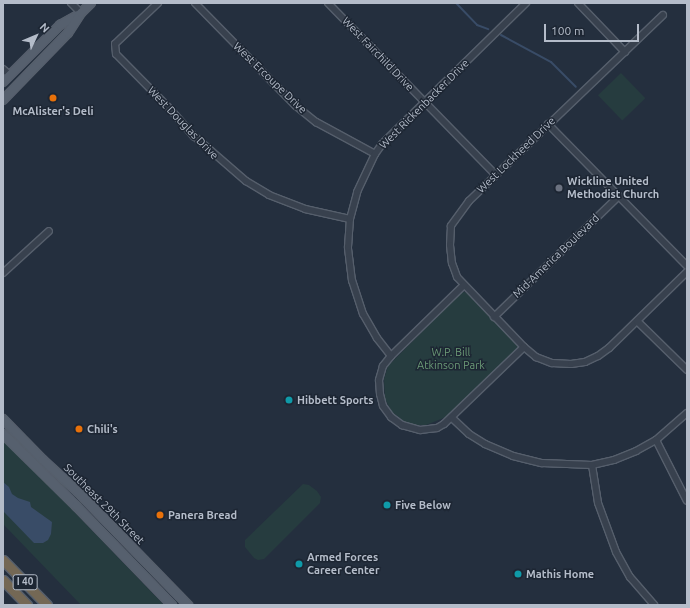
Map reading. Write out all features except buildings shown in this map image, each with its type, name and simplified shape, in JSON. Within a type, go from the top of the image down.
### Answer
[{"type":"highway","name":"I 40","points":[[3,560],[47,605]]},
{"type":"highway","name":"I 40","points":[[3,580],[27,605]]},
{"type":"main road","points":[[3,100],[68,33],[81,13],[91,3]]},
{"type":"main road","points":[[3,82],[60,25],[81,13]]},
{"type":"main road","name":"Southeast 29th Street","points":[[3,418],[43,460],[78,492],[188,605]]},
{"type":"main road","name":"Southeast 29th Street","points":[[3,434],[76,506],[172,605]]},
{"type":"street","points":[[71,3],[81,13]]},
{"type":"street","name":"West Douglas Drive","points":[[158,3],[115,44],[114,49],[116,54],[171,110],[194,136],[246,182],[269,195],[305,209],[350,219]]},
{"type":"street","name":"West Ercoupe Drive","points":[[195,3],[296,106],[316,122],[375,154]]},
{"type":"street","name":"West Fairchild Drive","points":[[328,3],[495,174]]},
{"type":"street","name":"West Rickenbacker Drive","points":[[391,356],[370,328],[356,295],[348,247],[350,219],[357,192],[375,154],[382,144],[526,3]]},
{"type":"street","points":[[578,3],[625,52]]},
{"type":"street","name":"West Lockheed Drive","points":[[663,15],[468,201],[451,226],[450,245],[452,263],[457,277],[524,347],[536,357],[552,363],[571,364],[585,362],[610,348],[687,272]]},
{"type":"street","points":[[3,69],[10,75]]},
{"type":"street","points":[[548,124],[687,266]]},
{"type":"street","name":"Mid-America Boulevard","points":[[494,317],[619,196]]},
{"type":"street","points":[[3,273],[48,230]]},
{"type":"street","points":[[464,285],[391,356],[383,366],[379,388],[381,401],[391,417],[402,425],[420,430],[437,428],[452,418],[524,347]]},
{"type":"street","points":[[637,321],[687,370]]},
{"type":"street","points":[[452,418],[469,434],[485,444],[513,456],[542,462],[592,465],[614,460],[656,440],[687,412]]},
{"type":"street","points":[[656,440],[687,501]]},
{"type":"street","points":[[592,465],[598,503],[616,552],[630,577],[654,605]]},
{"type":"green space","points":[[621,73],[645,98],[622,120],[598,95]]},
{"type":"green space","name":"W.P. Bill Atkinson Park","points":[[461,293],[467,293],[517,344],[517,350],[446,417],[426,425],[415,425],[405,422],[392,412],[385,399],[384,379],[388,366]]},
{"type":"green space","points":[[3,438],[164,605],[81,605],[3,524]]},
{"type":"green space","points":[[303,484],[309,485],[317,491],[321,497],[320,503],[264,559],[258,560],[254,558],[245,547],[245,540]]},
{"type":"water","points":[[3,482],[9,487],[12,494],[18,498],[30,502],[31,507],[52,522],[51,534],[48,540],[43,543],[34,543],[3,511]]},
{"type":"waterway","points":[[456,3],[477,25],[488,29]]},
{"type":"waterway","points":[[501,35],[551,62],[576,87]]},
{"type":"place","name":"McAlister's Deli","points":[[53,98]]},
{"type":"place","name":"Wickline United Methodist Church","points":[[559,188]]},
{"type":"place","name":"Hibbett Sports","points":[[289,400]]},
{"type":"place","name":"Chili's","points":[[79,429]]},
{"type":"place","name":"Five Below","points":[[387,505]]},
{"type":"place","name":"Panera Bread","points":[[160,515]]},
{"type":"place","name":"Armed Forces Career Center","points":[[299,564]]},
{"type":"place","name":"Mathis Home","points":[[518,574]]}]
